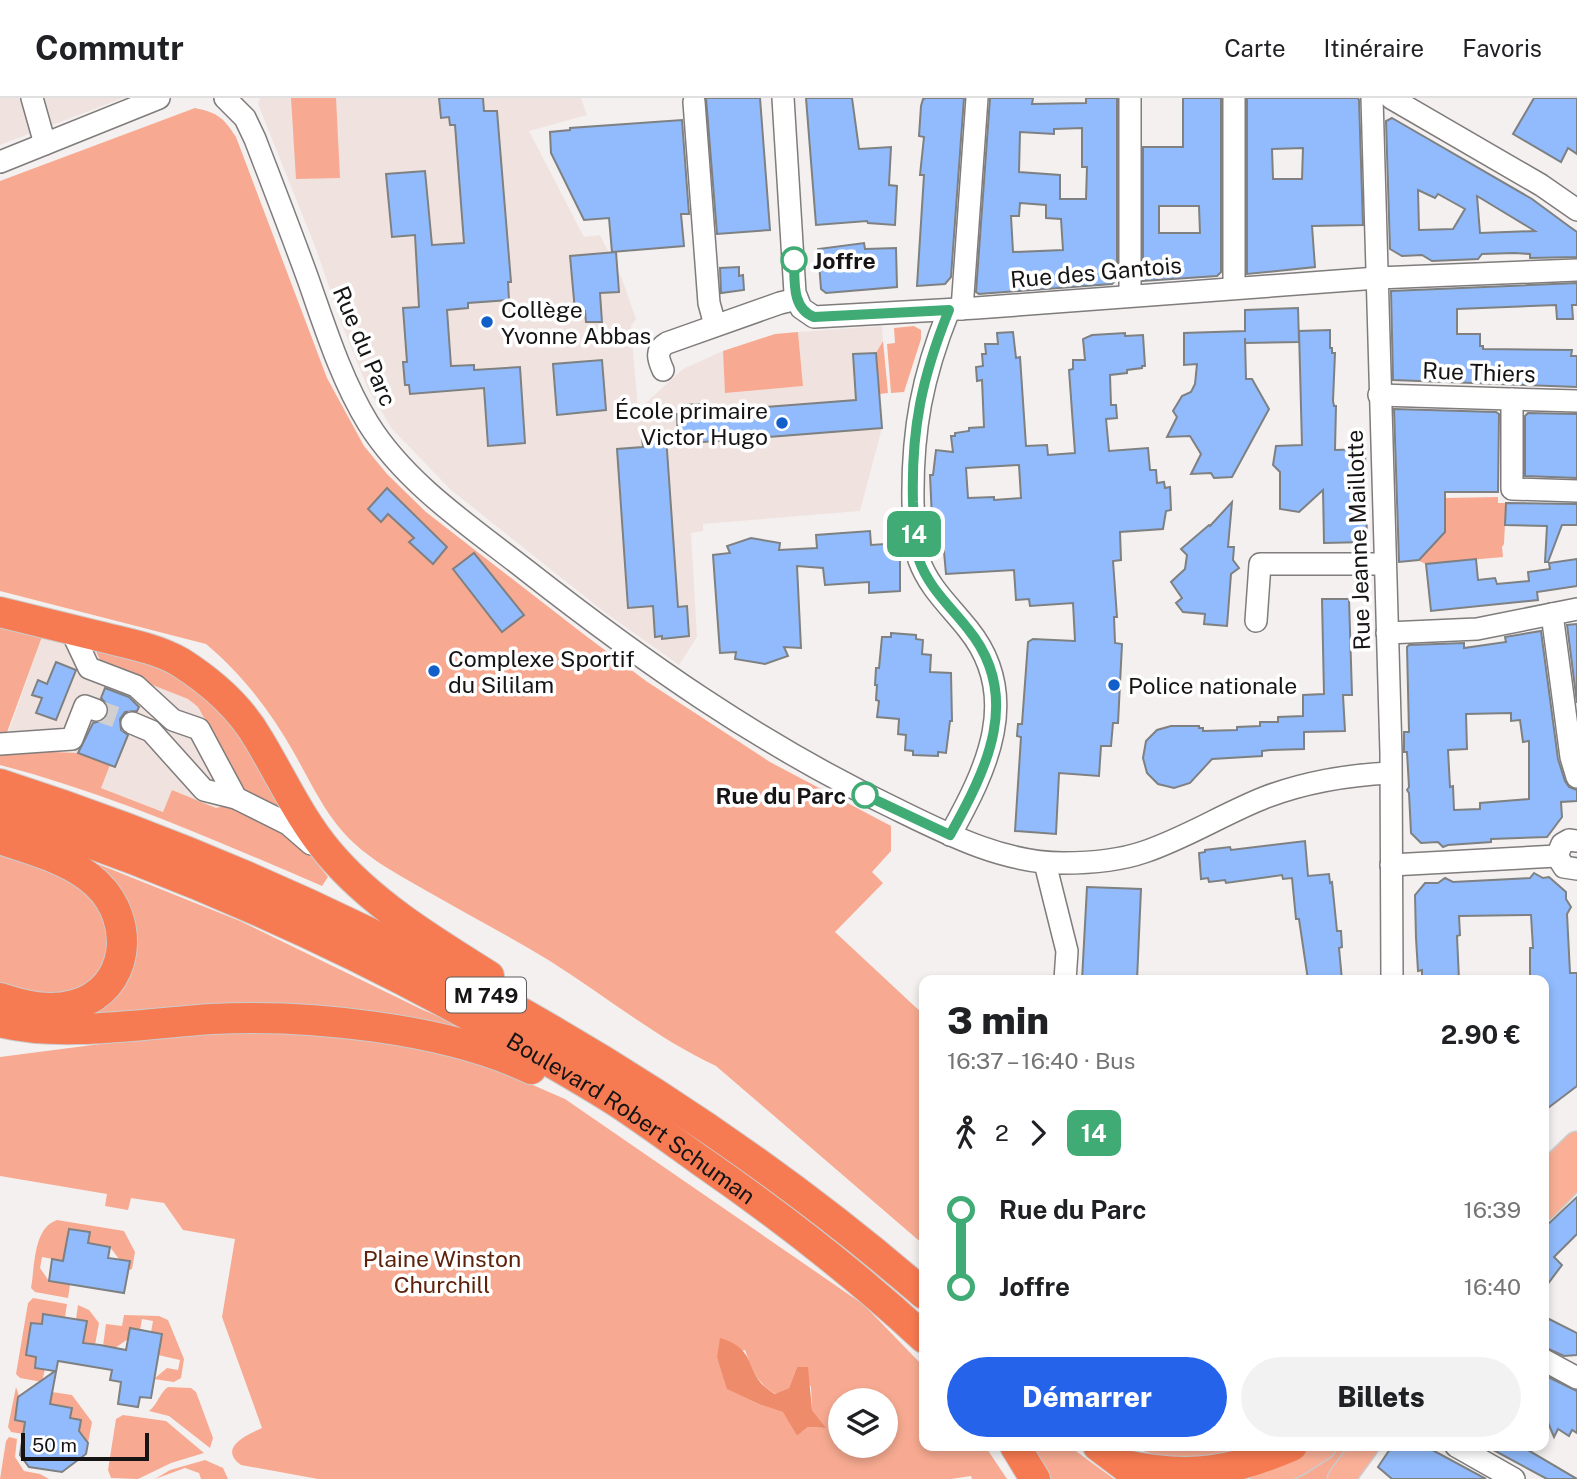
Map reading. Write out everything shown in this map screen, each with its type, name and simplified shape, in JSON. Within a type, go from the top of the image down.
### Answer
[{"type":"highway","points":[[0,612],[71,629],[177,660],[211,685],[251,727],[310,828],[353,879],[413,927],[631,1066],[677,1100],[730,1145]]},
{"type":"highway","name":"Boulevard Robert Schuman","points":[[0,784],[194,855],[283,893],[460,980],[588,1053],[730,1145],[853,1236],[919,1290]]},
{"type":"highway","name":"Boulevard Robert Schuman","points":[[0,812],[177,877],[332,944],[484,1024],[596,1089],[648,1123],[820,1248],[919,1333]]},
{"type":"highway","points":[[0,839],[61,862],[96,883],[112,904],[123,939],[122,958],[118,969],[105,987],[88,1000],[55,1008],[28,1006],[0,998]]},
{"type":"highway","points":[[0,1022],[47,1029],[250,1018],[374,1027],[496,1054],[648,1123]]},
{"type":"highway","points":[[0,1046],[125,1026]]},
{"type":"highway","points":[[1018,1451],[1035,1479]]},
{"type":"highway","points":[[1105,1451],[1133,1472],[1177,1474],[1216,1473],[1243,1466],[1280,1451]]},
{"type":"main road","points":[[1549,1172],[1577,1146]]},
{"type":"main road","points":[[1549,1202],[1577,1173]]},
{"type":"main road","points":[[1264,1479],[1315,1451]]},
{"type":"main road","points":[[1341,1479],[1361,1451]]},
{"type":"street","points":[[32,98],[49,142]]},
{"type":"street","points":[[49,98],[42,105],[49,142]]},
{"type":"street","points":[[1,161],[159,98]]},
{"type":"street","points":[[204,99],[219,98]]},
{"type":"street","name":"Rue du Parc","points":[[225,98],[245,118],[255,139],[341,370],[354,397],[384,445],[420,484],[453,512],[602,629],[715,707],[808,765],[950,835],[979,846],[1045,863],[1093,862],[1141,853],[1289,790],[1336,779],[1390,773]]},
{"type":"street","points":[[663,370],[658,355],[661,347],[797,299],[783,98]]},
{"type":"street","points":[[950,835],[969,802],[984,765],[994,734],[997,701],[988,662],[968,629],[931,584],[919,559],[914,531],[913,461],[916,417],[927,372],[956,310],[977,98]]},
{"type":"street","points":[[1130,98],[1130,295]]},
{"type":"street","points":[[1234,98],[1234,288]]},
{"type":"street","name":"Rue Jeanne Maillotte","points":[[1372,98],[1387,633],[1392,975]]},
{"type":"street","points":[[1391,98],[1541,185],[1577,209]]},
{"type":"street","points":[[694,103],[709,303],[715,326]]},
{"type":"street","name":"Rue des Gantois","points":[[797,299],[805,312],[820,318],[1377,278],[1577,270]]},
{"type":"street","name":"Rue Thiers","points":[[1379,395],[1577,401]]},
{"type":"street","points":[[1512,399],[1512,489],[1577,491]]},
{"type":"street","points":[[1256,621],[1260,564],[1384,564]]},
{"type":"street","points":[[1387,633],[1477,629],[1577,610]]},
{"type":"street","points":[[1552,614],[1575,767]]},
{"type":"street","points":[[0,744],[72,738],[90,708],[89,668],[71,629]]},
{"type":"street","points":[[89,668],[136,686],[173,720],[200,729],[236,798]]},
{"type":"street","points":[[132,723],[151,731],[204,790],[236,798],[288,824],[353,879]]},
{"type":"street","points":[[1557,856],[1562,844],[1576,838]]},
{"type":"street","points":[[1391,865],[1557,856]]},
{"type":"street","points":[[1557,856],[1564,867],[1577,869]]},
{"type":"street","points":[[1045,863],[1067,951],[1065,975]]},
{"type":"street","points":[[1549,1362],[1574,1374]]},
{"type":"street","points":[[1466,1451],[1514,1479]]},
{"type":"shaded area","points":[[0,98],[123,98],[0,145]]},
{"type":"shaded area","name":"Collège Yvonne Abbas","points":[[260,98],[581,98],[587,115],[529,131],[584,237],[600,235],[622,279],[636,319],[631,326],[638,410],[683,369],[723,351],[726,392],[803,386],[798,332],[882,326],[883,341],[876,353],[882,428],[860,511],[703,524],[703,531],[691,533],[697,637],[679,665],[603,611],[451,490],[392,429],[368,389],[342,325],[316,249],[258,104]]},
{"type":"shaded area","points":[[43,634],[94,646],[99,661],[188,699],[198,707],[249,798],[286,816],[216,808],[172,790],[164,812],[2,750]]},
{"type":"shaded area","points":[[720,1338],[741,1349],[758,1379],[775,1394],[789,1388],[797,1367],[808,1367],[812,1410],[826,1428],[808,1427],[797,1436],[783,1412],[727,1389],[717,1358]]},
{"type":"green space","points":[[291,98],[336,98],[340,178],[296,179]]},
{"type":"green space","name":"Complexe Sportif du Sililam","points":[[195,108],[219,117],[236,137],[327,378],[364,446],[387,474],[426,512],[646,681],[770,762],[891,826],[891,851],[872,872],[883,883],[835,932],[919,1010],[919,1241],[716,1066],[652,1030],[550,961],[361,850],[329,813],[265,707],[232,668],[206,644],[0,591],[0,181]]},
{"type":"green space","points":[[914,326],[921,330],[921,339],[904,392],[891,393],[887,344],[895,343],[894,328]]},
{"type":"green space","points":[[798,332],[803,386],[725,393],[723,351],[775,334]]},
{"type":"green space","points":[[883,341],[888,393],[879,394],[876,353]]},
{"type":"green space","points":[[1498,497],[1498,503],[1506,503],[1503,557],[1426,564],[1417,560],[1416,544],[1436,542],[1443,535],[1445,498]]},
{"type":"green space","points":[[0,623],[43,634],[6,735],[0,736]]},
{"type":"green space","points":[[92,642],[176,671],[230,714],[286,816],[249,798],[198,707],[188,699],[102,665]]},
{"type":"green space","points":[[0,750],[78,753],[110,765],[101,788],[163,812],[172,790],[216,808],[229,805],[297,838],[328,877],[322,886],[123,804],[0,765]]},
{"type":"green space","points":[[0,850],[60,874],[93,899],[109,927],[106,963],[89,985],[52,997],[0,987]]},
{"type":"green space","points":[[88,860],[240,921],[423,1010],[469,1029],[461,1034],[69,1023],[121,978]]},
{"type":"green space","name":"Plaine Winston Churchill","points":[[185,1033],[352,1034],[468,1057],[565,1099],[864,1305],[919,1362],[919,1451],[988,1451],[1007,1479],[972,1479],[971,1476],[951,1479],[318,1479],[241,1465],[234,1459],[233,1447],[262,1428],[222,1317],[235,1239],[183,1230],[164,1203],[131,1198],[128,1210],[105,1206],[107,1194],[0,1176],[0,1057]],"holes":[[[745,1350],[760,1381],[776,1394],[789,1388],[797,1367],[811,1387],[812,1410],[825,1428],[808,1427],[797,1436],[784,1412],[761,1405],[728,1389],[717,1358]]]},
{"type":"green space","points":[[57,1220],[124,1231],[135,1252],[132,1269],[129,1270],[130,1262],[119,1259],[110,1247],[88,1243],[90,1232],[69,1229],[63,1261],[42,1257],[40,1268],[49,1281],[70,1285],[68,1298],[35,1292],[31,1288],[39,1239],[49,1224]]},
{"type":"green space","points":[[33,1298],[67,1304],[65,1317],[44,1314],[42,1324],[31,1323],[26,1355],[36,1357],[35,1368],[45,1369],[42,1382],[20,1378],[16,1374],[28,1303]]},
{"type":"green space","points":[[78,1305],[89,1310],[99,1323],[95,1345],[83,1343],[87,1321],[76,1319]]},
{"type":"green space","points":[[124,1315],[159,1316],[168,1320],[184,1359],[181,1378],[174,1382],[154,1379],[167,1368],[178,1370],[180,1360],[158,1355],[162,1334],[151,1332],[153,1321],[142,1319],[140,1330],[130,1328],[128,1339],[115,1348],[103,1346],[106,1324],[122,1326]]},
{"type":"green space","points":[[16,1387],[19,1396],[15,1419],[25,1422],[23,1434],[11,1432],[8,1427]]},
{"type":"green space","points":[[168,1387],[191,1388],[196,1392],[213,1438],[210,1448],[169,1416],[149,1411]]},
{"type":"green space","points":[[52,1392],[72,1395],[92,1422],[88,1443],[70,1418],[71,1408],[50,1404]]},
{"type":"green space","points":[[123,1415],[166,1421],[204,1453],[171,1463],[138,1479],[111,1478],[108,1470],[116,1419]]},
{"type":"green space","points":[[9,1437],[17,1439],[15,1457],[24,1471],[49,1479],[0,1479]]},
{"type":"green space","points":[[1033,1451],[1076,1451],[1114,1479],[1049,1479]]},
{"type":"green space","points":[[1143,1451],[1255,1451],[1235,1460],[1171,1459]]},
{"type":"green space","points":[[1331,1451],[1352,1451],[1332,1479],[1285,1479]]},
{"type":"green space","points":[[205,1460],[223,1468],[228,1479],[201,1479],[199,1473],[185,1468],[155,1479],[170,1470]]},
{"type":"building","points":[[439,98],[483,98],[484,111],[497,111],[511,282],[508,282],[509,300],[468,303],[468,308],[447,310],[451,366],[474,365],[474,370],[520,367],[525,443],[488,446],[484,388],[410,394],[409,385],[405,385],[403,362],[407,362],[403,308],[419,307],[415,235],[392,237],[386,174],[425,171],[432,245],[464,243],[455,125],[450,125],[449,117],[441,118]]},
{"type":"building","points":[[706,98],[760,98],[770,230],[717,234]]},
{"type":"building","points":[[806,98],[852,98],[859,149],[891,147],[889,185],[897,186],[895,225],[867,221],[816,225]]},
{"type":"building","points":[[926,98],[964,98],[951,277],[945,284],[917,286],[924,175],[920,175],[924,137],[919,136],[921,106]]},
{"type":"building","points":[[990,98],[1033,98],[1032,104],[1086,103],[1086,98],[1117,98],[1117,279],[1112,284],[979,294],[976,292]],"holes":[[[1082,128],[1082,167],[1087,167],[1086,199],[1060,199],[1060,175],[1019,172],[1020,132],[1054,134],[1054,129]],[[1020,203],[1046,205],[1046,218],[1061,219],[1063,250],[1013,252],[1011,216],[1019,216]]]},
{"type":"building","points":[[1183,98],[1221,98],[1221,272],[1217,276],[1143,281],[1143,147],[1183,147]],"holes":[[[1159,206],[1199,206],[1200,233],[1159,233]]]},
{"type":"building","points":[[1247,98],[1358,98],[1363,225],[1312,226],[1315,267],[1247,274]],"holes":[[[1303,148],[1302,179],[1273,179],[1272,149]]]},
{"type":"building","points":[[1534,98],[1577,98],[1577,154],[1568,148],[1561,162],[1513,134]]},
{"type":"building","points":[[1392,118],[1532,199],[1577,232],[1577,257],[1530,258],[1530,254],[1514,253],[1482,254],[1478,259],[1432,261],[1422,255],[1402,256],[1390,249],[1386,121]],"holes":[[[1418,190],[1435,198],[1438,194],[1465,209],[1453,229],[1419,230]],[[1477,196],[1535,231],[1480,233]]]},
{"type":"building","points":[[682,120],[689,214],[681,214],[684,246],[612,252],[609,218],[584,220],[551,153],[550,132],[570,128]]},
{"type":"building","points":[[864,243],[865,249],[896,248],[897,287],[826,293],[821,289],[818,249]]},
{"type":"building","points":[[616,252],[619,292],[600,293],[602,322],[586,322],[585,311],[575,311],[570,256]]},
{"type":"building","points":[[739,267],[739,276],[743,275],[744,290],[721,293],[720,268]]},
{"type":"building","points":[[1577,283],[1577,305],[1572,305],[1573,319],[1557,319],[1556,305],[1457,309],[1457,334],[1480,334],[1480,346],[1483,346],[1483,349],[1572,350],[1571,356],[1577,356],[1577,387],[1393,380],[1391,291]]},
{"type":"building","points":[[1298,308],[1299,342],[1245,343],[1246,379],[1252,379],[1269,409],[1232,477],[1214,478],[1211,473],[1191,474],[1201,454],[1190,436],[1167,437],[1177,417],[1173,411],[1182,396],[1191,392],[1195,384],[1197,364],[1184,365],[1184,333],[1245,331],[1245,310]]},
{"type":"building","points":[[1330,330],[1330,348],[1332,353],[1335,353],[1335,450],[1365,449],[1367,542],[1324,543],[1323,490],[1299,512],[1280,509],[1280,472],[1273,465],[1276,446],[1302,445],[1299,331]]},
{"type":"building","points":[[1013,332],[1016,358],[1020,357],[1026,446],[1047,445],[1048,455],[1075,453],[1069,370],[1073,369],[1073,360],[1085,360],[1083,339],[1092,335],[1143,335],[1145,366],[1127,370],[1127,373],[1110,375],[1111,405],[1116,405],[1117,418],[1106,419],[1109,451],[1148,448],[1150,470],[1156,470],[1157,483],[1164,482],[1165,488],[1170,487],[1171,510],[1166,511],[1163,529],[1120,532],[1121,560],[1113,561],[1117,617],[1114,617],[1115,643],[1122,644],[1118,723],[1113,723],[1111,746],[1101,746],[1099,776],[1059,773],[1056,834],[1015,831],[1021,737],[1017,736],[1018,724],[1022,724],[1028,642],[1033,639],[1075,641],[1073,603],[1030,606],[1029,599],[1016,600],[1014,570],[946,574],[941,518],[932,519],[930,475],[933,475],[936,450],[953,452],[951,436],[969,431],[969,428],[984,427],[982,380],[977,381],[976,367],[983,366],[985,344],[998,344],[997,333]],"holes":[[[1019,465],[1021,498],[968,498],[966,468]]]},
{"type":"building","points":[[876,353],[882,428],[678,444],[677,414],[682,414],[682,405],[701,404],[701,412],[856,400],[853,354]]},
{"type":"building","points":[[602,360],[606,410],[557,415],[553,364]]},
{"type":"building","points":[[1394,409],[1499,414],[1498,492],[1445,492],[1445,532],[1419,560],[1399,562]]},
{"type":"building","points":[[1528,413],[1577,414],[1577,478],[1525,476],[1525,416]]},
{"type":"building","points":[[666,436],[678,607],[687,606],[689,636],[662,639],[662,636],[655,637],[653,606],[628,608],[617,449],[643,447],[642,438]]},
{"type":"building","points":[[387,488],[447,547],[433,564],[409,542],[414,538],[388,514],[381,522],[368,509]]},
{"type":"building","points":[[1232,502],[1228,547],[1234,547],[1233,560],[1239,568],[1231,574],[1227,626],[1204,624],[1205,614],[1183,612],[1176,603],[1182,598],[1171,582],[1185,569],[1187,555],[1181,549],[1210,526]]},
{"type":"building","points":[[1506,503],[1577,504],[1577,525],[1562,525],[1548,562],[1545,562],[1547,526],[1505,525]]},
{"type":"building","points":[[870,531],[871,545],[900,543],[900,591],[869,593],[869,582],[825,585],[823,568],[797,566],[801,648],[784,647],[788,656],[765,664],[735,659],[736,652],[720,653],[713,555],[730,553],[727,546],[751,538],[780,543],[779,550],[817,548],[816,535]]},
{"type":"building","points":[[474,553],[524,615],[502,632],[453,569]]},
{"type":"building","points":[[1476,559],[1478,580],[1495,578],[1497,584],[1529,581],[1528,572],[1550,569],[1549,563],[1577,559],[1577,586],[1537,592],[1538,600],[1431,611],[1426,564]]},
{"type":"building","points":[[1322,599],[1349,599],[1352,695],[1343,695],[1345,731],[1304,732],[1304,749],[1270,750],[1262,751],[1262,756],[1212,759],[1190,783],[1174,788],[1158,784],[1147,773],[1143,758],[1146,741],[1157,730],[1171,726],[1199,726],[1203,731],[1260,726],[1260,722],[1278,722],[1278,717],[1303,716],[1303,695],[1324,694]]},
{"type":"building","points":[[1577,624],[1577,703],[1567,625]]},
{"type":"building","points":[[1541,631],[1558,759],[1565,781],[1569,787],[1577,790],[1577,801],[1561,802],[1562,817],[1547,837],[1491,839],[1491,842],[1443,847],[1438,842],[1421,843],[1411,833],[1407,752],[1404,752],[1404,732],[1409,732],[1407,647],[1464,643],[1464,648],[1506,642],[1505,637]],"holes":[[[1511,713],[1511,721],[1520,720],[1523,742],[1529,741],[1529,799],[1480,803],[1480,809],[1454,810],[1448,750],[1467,749],[1466,714]]]},
{"type":"building","points":[[891,633],[916,635],[916,639],[923,640],[922,654],[931,655],[930,672],[951,673],[952,721],[946,753],[938,752],[938,756],[913,755],[913,751],[905,750],[906,735],[898,734],[899,719],[877,717],[879,701],[876,700],[876,668],[879,668],[882,637],[891,637]]},
{"type":"building","points":[[56,662],[76,670],[56,720],[36,713],[42,698],[32,695],[38,680],[47,684]]},
{"type":"building","points":[[105,688],[129,697],[139,707],[137,711],[125,712],[120,719],[121,730],[128,735],[115,767],[78,753],[93,723],[104,720],[108,715],[109,707],[101,698]]},
{"type":"building","points":[[1305,841],[1308,876],[1329,874],[1330,883],[1332,882],[1337,931],[1341,931],[1342,947],[1339,948],[1342,975],[1307,975],[1299,919],[1296,919],[1292,878],[1283,879],[1282,875],[1226,883],[1225,880],[1209,882],[1208,878],[1201,879],[1199,853],[1230,847],[1231,850]]},
{"type":"building","points":[[1534,873],[1543,878],[1549,877],[1566,892],[1566,899],[1571,907],[1567,914],[1570,973],[1577,973],[1577,1086],[1549,1107],[1549,975],[1530,975],[1530,948],[1533,948],[1531,915],[1459,916],[1459,975],[1422,975],[1422,970],[1418,971],[1415,895],[1425,883],[1438,883],[1445,878],[1453,882],[1530,878]]},
{"type":"building","points":[[1087,887],[1141,889],[1137,975],[1082,975]]},
{"type":"building","points":[[1577,1197],[1577,1234],[1554,1257],[1562,1265],[1549,1282],[1549,1223]]},
{"type":"building","points":[[69,1229],[90,1232],[88,1243],[110,1247],[108,1258],[130,1261],[124,1293],[49,1281],[52,1259],[63,1261]]},
{"type":"building","points":[[43,1314],[87,1321],[83,1343],[126,1350],[130,1328],[162,1334],[151,1398],[140,1397],[138,1407],[118,1404],[121,1382],[110,1380],[112,1370],[58,1361],[50,1404],[72,1408],[70,1418],[81,1420],[79,1431],[88,1443],[86,1454],[62,1472],[29,1467],[20,1455],[25,1422],[15,1420],[18,1397],[55,1371],[35,1368],[36,1357],[26,1355],[31,1323],[42,1324]]},
{"type":"building","points":[[1549,1319],[1577,1333],[1577,1355],[1564,1356],[1549,1349]]},
{"type":"building","points":[[1549,1377],[1577,1391],[1577,1433],[1572,1430],[1569,1436],[1558,1429],[1554,1437],[1549,1425]]},
{"type":"building","points":[[1389,1451],[1434,1451],[1486,1479],[1392,1479],[1378,1467]]},
{"type":"building","points":[[1495,1451],[1529,1451],[1577,1479],[1547,1479]]},
{"type":"tunnel","points":[[96,710],[132,723]]},
{"type":"bus line","name":"14","points":[[794,260],[797,299],[801,308],[814,317],[949,310],[927,372],[916,417],[913,461],[914,531],[919,559],[931,584],[968,629],[988,662],[997,701],[994,734],[969,802],[950,835],[865,795]]},
{"type":"place","name":"Joffre","points":[[794,260]]},
{"type":"place","name":"Collège Yvonne Abbas","points":[[487,322]]},
{"type":"place","name":"École primaire Victor Hugo","points":[[782,423]]},
{"type":"place","name":"Complexe Sportif du Sililam","points":[[434,671]]},
{"type":"place","name":"Police nationale","points":[[1114,685]]},
{"type":"place","name":"Rue du Parc","points":[[865,795]]}]
